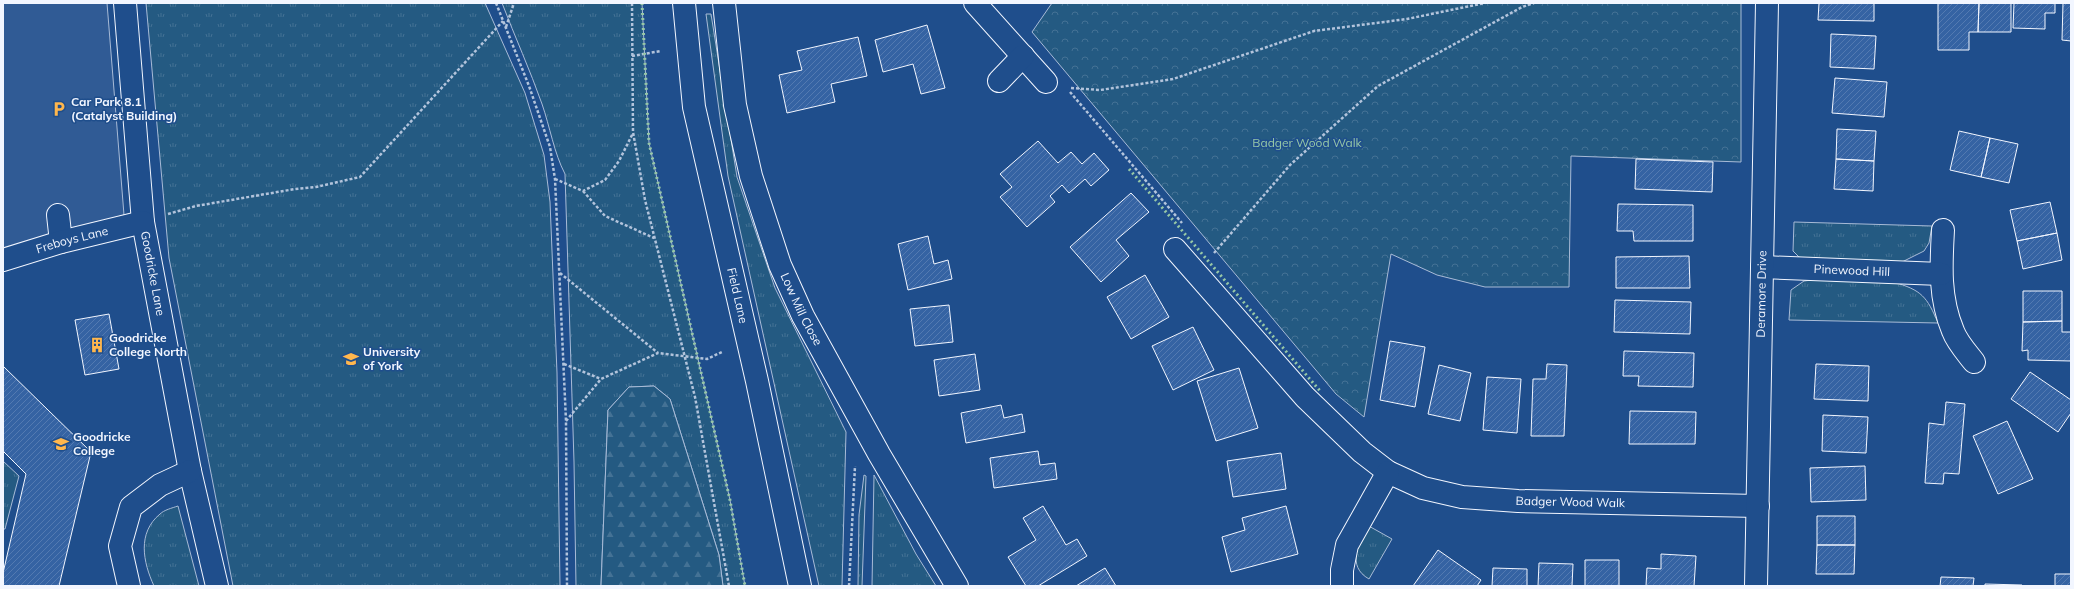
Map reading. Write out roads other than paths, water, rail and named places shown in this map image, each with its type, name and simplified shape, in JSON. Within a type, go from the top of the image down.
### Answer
[{"type":"street","name":"Goodricke Lane","points":[[125,3],[142,222],[190,471],[217,586]]},
{"type":"street","name":"Field Lane","points":[[684,3],[694,107],[757,381],[800,586]]},
{"type":"street","name":"Low Mill Close","points":[[724,3],[735,105],[751,176],[780,265],[803,316],[867,431],[957,586]]},
{"type":"street","points":[[975,3],[1023,56],[1056,85]]},
{"type":"street","name":"Deramore Drive","points":[[1756,586],[1767,3]]},
{"type":"street","points":[[999,81],[1023,56]]},
{"type":"street","points":[[58,215],[61,242]]},
{"type":"street","name":"Freboys Lane","points":[[3,260],[61,242],[142,222]]},
{"type":"street","points":[[1943,230],[1941,274],[1944,303],[1953,332],[1974,362]]},
{"type":"street","name":"Badger Wood Walk","points":[[1175,249],[1305,396],[1362,452],[1388,472],[1423,488],[1462,497],[1518,501],[1758,506]]},
{"type":"street","name":"Pinewood Hill","points":[[1762,268],[1941,274]]},
{"type":"street","points":[[129,586],[120,546],[131,507],[160,485],[190,471]]},
{"type":"street","points":[[1342,586],[1342,570],[1347,545],[1388,472]]},
{"type":"place","name":"Car Park 8.1 (Catalyst Building)","points":[[59,109]]},
{"type":"place","name":"Goodricke College North","points":[[97,345]]},
{"type":"place","name":"University of York","points":[[351,359]]},
{"type":"place","name":"Goodricke College","points":[[61,444]]}]
